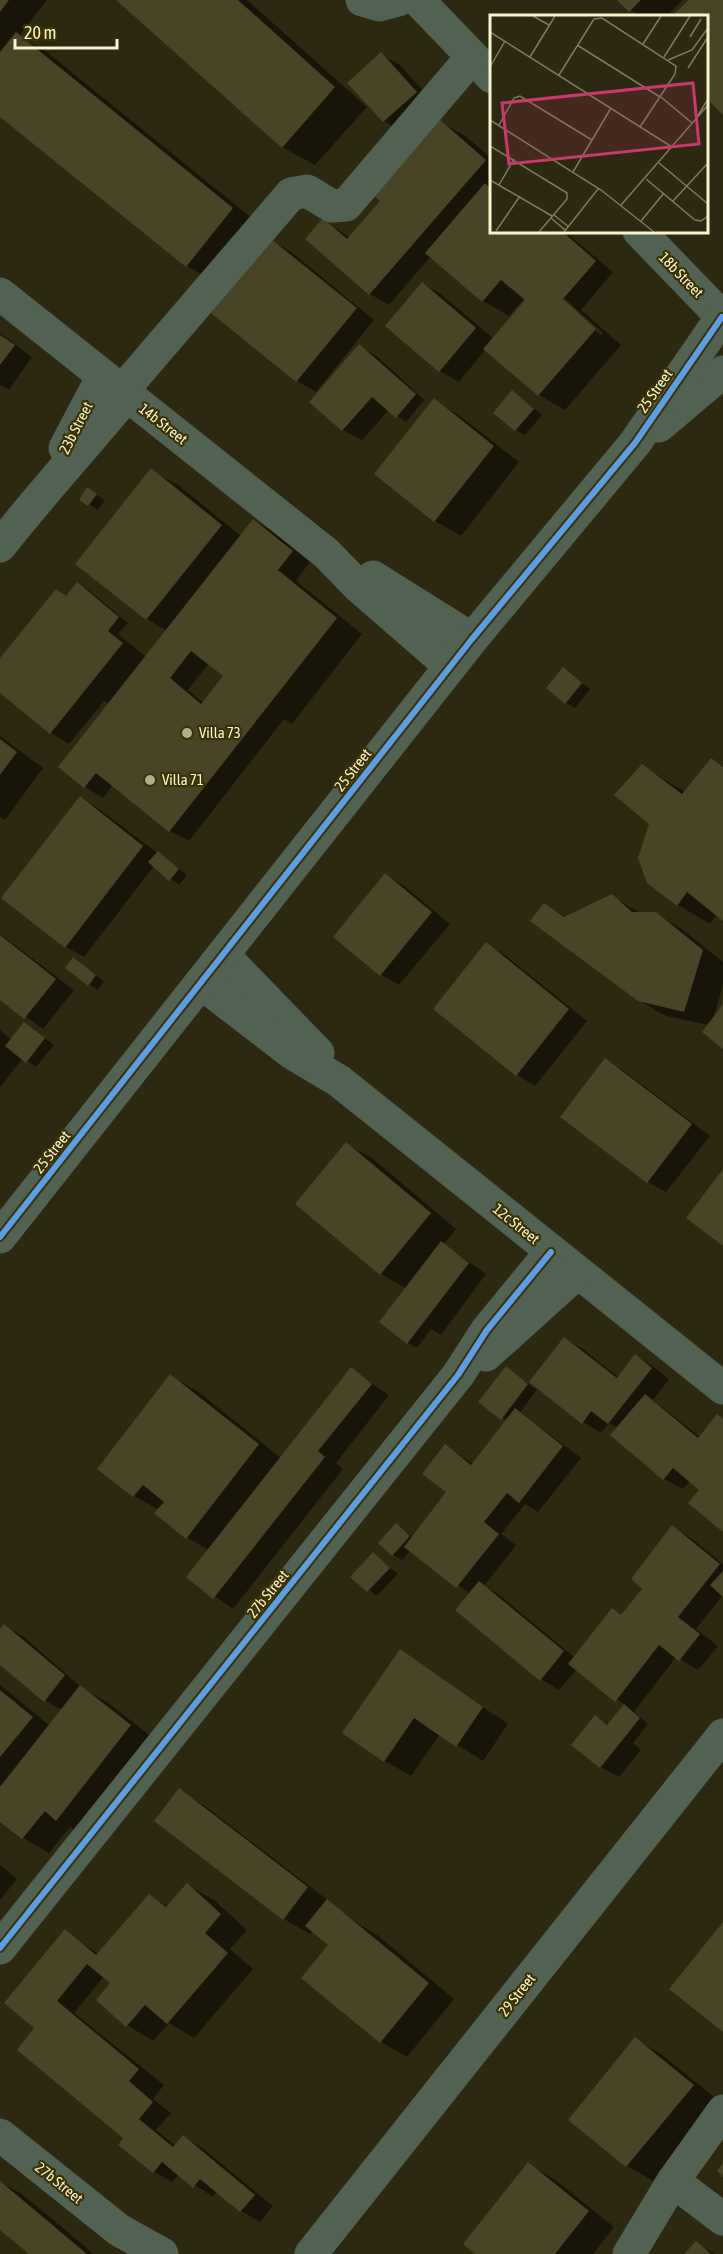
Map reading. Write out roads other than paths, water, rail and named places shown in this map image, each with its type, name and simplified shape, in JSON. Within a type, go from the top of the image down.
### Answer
[{"type":"street","points":[[362,0],[379,5],[398,0]]},
{"type":"street","points":[[418,0],[482,67]]},
{"type":"street","name":"23b Street","points":[[0,546],[52,480],[117,387],[291,194],[307,191],[332,206],[346,205],[482,67]]},
{"type":"street","name":"18b Street","points":[[640,232],[723,318]]},
{"type":"street","name":"14b Street","points":[[0,294],[326,553],[358,586],[450,666]]},
{"type":"street","name":"25 Street","points":[[0,1237],[450,666],[635,442],[723,318]]},
{"type":"street","name":"25 Street","points":[[635,442],[673,416],[723,372]]},
{"type":"street","name":"14b Street","points":[[326,553],[369,574],[472,639]]},
{"type":"street","name":"12c Street","points":[[223,955],[307,1041],[339,1080]]},
{"type":"street","name":"12c Street","points":[[201,982],[292,1053],[339,1080],[723,1388]]},
{"type":"street","name":"27b Street","points":[[0,1948],[458,1375],[487,1330],[551,1252]]},
{"type":"street","name":"27b Street","points":[[458,1375],[498,1345],[577,1273]]},
{"type":"street","name":"29 Street","points":[[311,2254],[723,1735]]},
{"type":"street","points":[[629,2254],[673,2181],[723,2111]]},
{"type":"street","name":"27b Street","points":[[0,2135],[128,2242],[162,2254]]},
{"type":"street","points":[[673,2181],[723,2218]]},
{"type":"place","name":"Villa 73","points":[[187,733]]},
{"type":"place","name":"Villa 71","points":[[150,780]]}]
